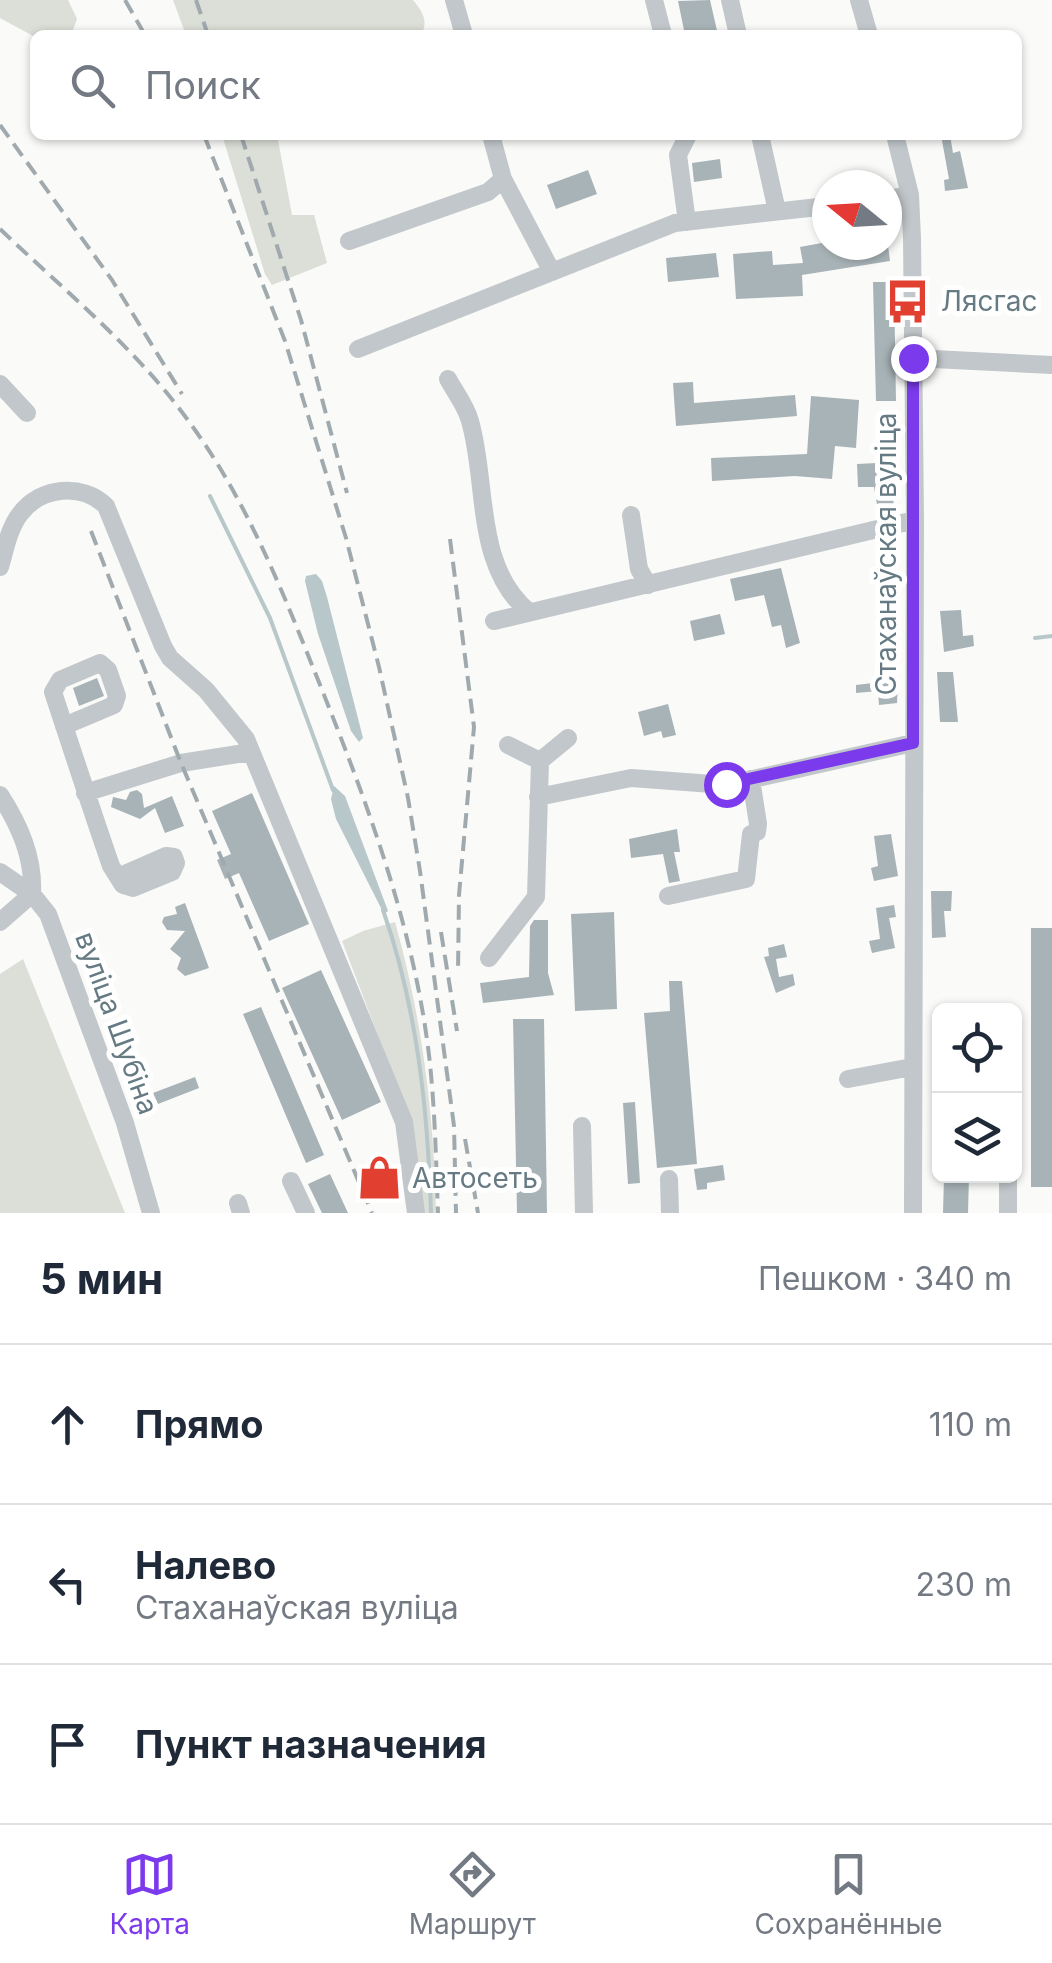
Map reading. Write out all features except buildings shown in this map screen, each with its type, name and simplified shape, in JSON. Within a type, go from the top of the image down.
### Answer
[{"type":"street","points":[[454,0],[463,30]]},
{"type":"street","points":[[654,0],[662,30]]},
{"type":"street","points":[[730,0],[737,30]]},
{"type":"street","points":[[860,0],[867,30]]},
{"type":"street","points":[[493,140],[504,179],[552,272]]},
{"type":"street","points":[[686,140],[678,155],[686,222]]},
{"type":"street","points":[[761,140],[777,211]]},
{"type":"street","name":"Стаханаўская вуліца","points":[[896,140],[910,195],[913,358],[913,1213]]},
{"type":"street","points":[[350,241],[488,192],[504,179]]},
{"type":"street","points":[[902,196],[910,195]]},
{"type":"street","points":[[358,349],[675,224],[812,208]]},
{"type":"street","points":[[913,358],[1052,366]]},
{"type":"street","points":[[448,379],[470,418],[493,557],[505,587],[528,612]]},
{"type":"street","points":[[0,384],[27,413]]},
{"type":"street","points":[[0,567],[18,515],[31,502],[69,489],[95,496],[106,506],[170,658],[206,690],[246,738],[404,1122],[416,1213]]},
{"type":"street","points":[[631,516],[639,569],[648,585]]},
{"type":"street","points":[[494,621],[915,520]]},
{"type":"street","points":[[64,726],[110,866],[118,877]]},
{"type":"street","points":[[490,958],[536,896],[540,762],[568,738]]},
{"type":"street","points":[[538,797],[631,778],[726,784],[913,743]]},
{"type":"street","points":[[508,745],[540,762]]},
{"type":"street","points":[[86,793],[181,763],[251,752]]},
{"type":"street","points":[[668,896],[746,879],[750,834],[756,832],[758,824],[751,779]]},
{"type":"street","points":[[0,795],[15,819],[34,870],[32,894],[0,922]]},
{"type":"street","name":"вуліца Шубіна","points":[[0,872],[32,894],[48,914],[124,1123],[152,1213]]},
{"type":"street","points":[[848,1079],[912,1067]]},
{"type":"street","points":[[582,1126],[584,1213]]},
{"type":"street","points":[[669,1179],[670,1213]]},
{"type":"street","points":[[291,1181],[306,1213]]},
{"type":"street","points":[[1008,1183],[1008,1213]]},
{"type":"shaded area","points":[[0,0],[68,0],[77,19],[73,30],[30,30],[30,34],[0,18]]},
{"type":"shaded area","points":[[173,0],[413,0],[424,21],[422,30],[184,30]]},
{"type":"shaded area","points":[[224,140],[278,140],[292,215],[314,215],[327,263],[272,285],[265,274]]},
{"type":"shaded area","points":[[316,574],[327,597],[363,738],[359,742],[351,731],[318,634],[305,581],[306,576]]},
{"type":"shaded area","points":[[334,786],[345,796],[388,911],[384,914],[336,819],[331,799]]},
{"type":"shaded area","points":[[395,922],[425,1066],[436,1213],[422,1213],[396,1083],[342,941]]},
{"type":"shaded area","points":[[23,959],[125,1213],[0,1213],[0,974]]},
{"type":"waterway","points":[[210,496],[270,618],[333,790]]},
{"type":"waterway","points":[[1035,638],[1052,636]]},
{"type":"waterway","points":[[383,910],[404,984],[419,1059],[431,1213]]},
{"type":"railway","points":[[125,0],[142,30]]},
{"type":"railway","points":[[196,0],[206,30]]},
{"type":"railway","points":[[0,125],[112,280],[182,394]]},
{"type":"railway","points":[[206,140],[285,341],[346,538],[379,667],[420,871],[454,1126],[456,1213]]},
{"type":"railway","points":[[243,140],[301,320],[347,493]]},
{"type":"railway","points":[[0,229],[100,322],[169,396],[227,480],[273,571],[367,808],[411,955],[429,1055],[438,1213]]},
{"type":"railway","points":[[91,531],[181,763],[372,1213]]},
{"type":"railway","points":[[450,539],[474,727],[459,895],[458,973]]},
{"type":"railway","points":[[441,932],[457,1031]]},
{"type":"railway","points":[[465,1139],[478,1213]]},
{"type":"place","name":"Лясгас","points":[[908,301]]},
{"type":"place","name":"Автосеть","points":[[379,1178]]},
{"type":"route","points":[[726,784],[913,743],[913,358]]}]
